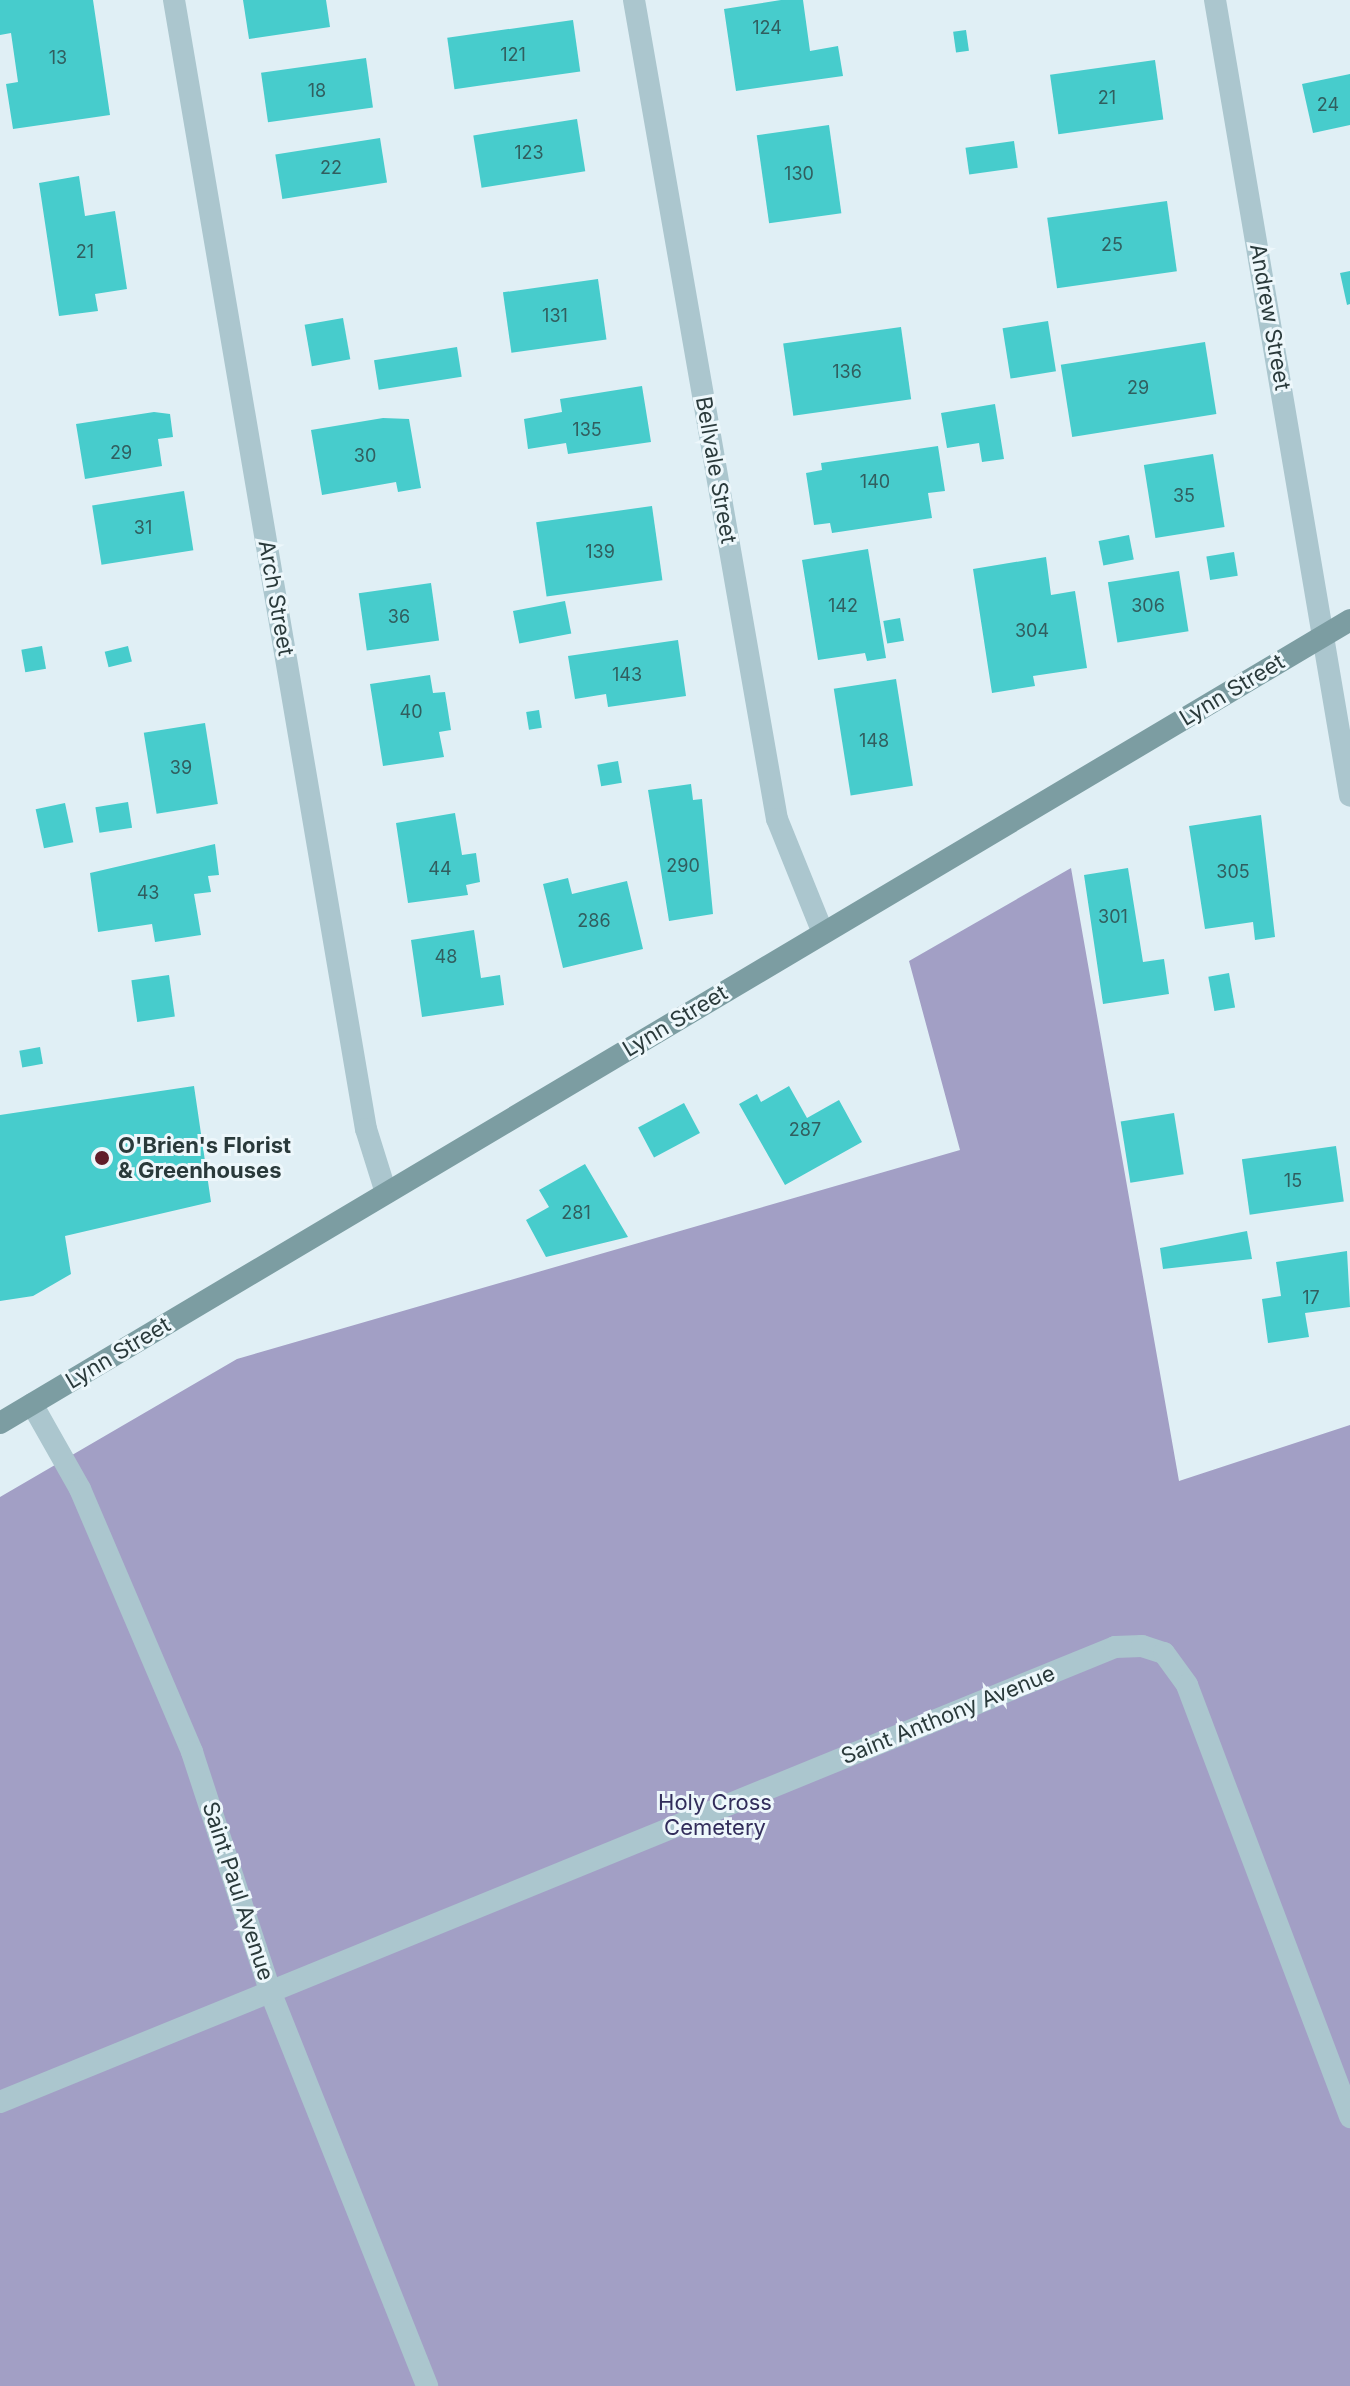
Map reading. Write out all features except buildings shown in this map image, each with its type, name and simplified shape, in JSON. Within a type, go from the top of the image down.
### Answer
[{"type":"main road","name":"Lynn Street","points":[[0,1423],[1350,620]]},
{"type":"street","name":"Arch Street","points":[[174,0],[366,1129],[386,1193]]},
{"type":"street","name":"Bellvale Street","points":[[634,0],[777,819],[823,933]]},
{"type":"street","name":"Andrew Street","points":[[1215,0],[1350,796]]},
{"type":"street","name":"Saint Paul Avenue","points":[[32,1404],[80,1489],[192,1752],[270,1991],[427,2386]]},
{"type":"street","name":"Saint Anthony Avenue","points":[[0,2102],[1115,1647],[1142,1646],[1164,1653],[1187,1685],[1350,2117]]},
{"type":"green space","name":"Holy Cross Cemetery","points":[[1071,868],[1179,1481],[1350,1425],[1350,2386],[0,2386],[0,1497],[237,1359],[960,1150],[909,961]]},
{"type":"place","name":"O'Brien's Florist & Greenhouses","points":[[102,1158]]}]
